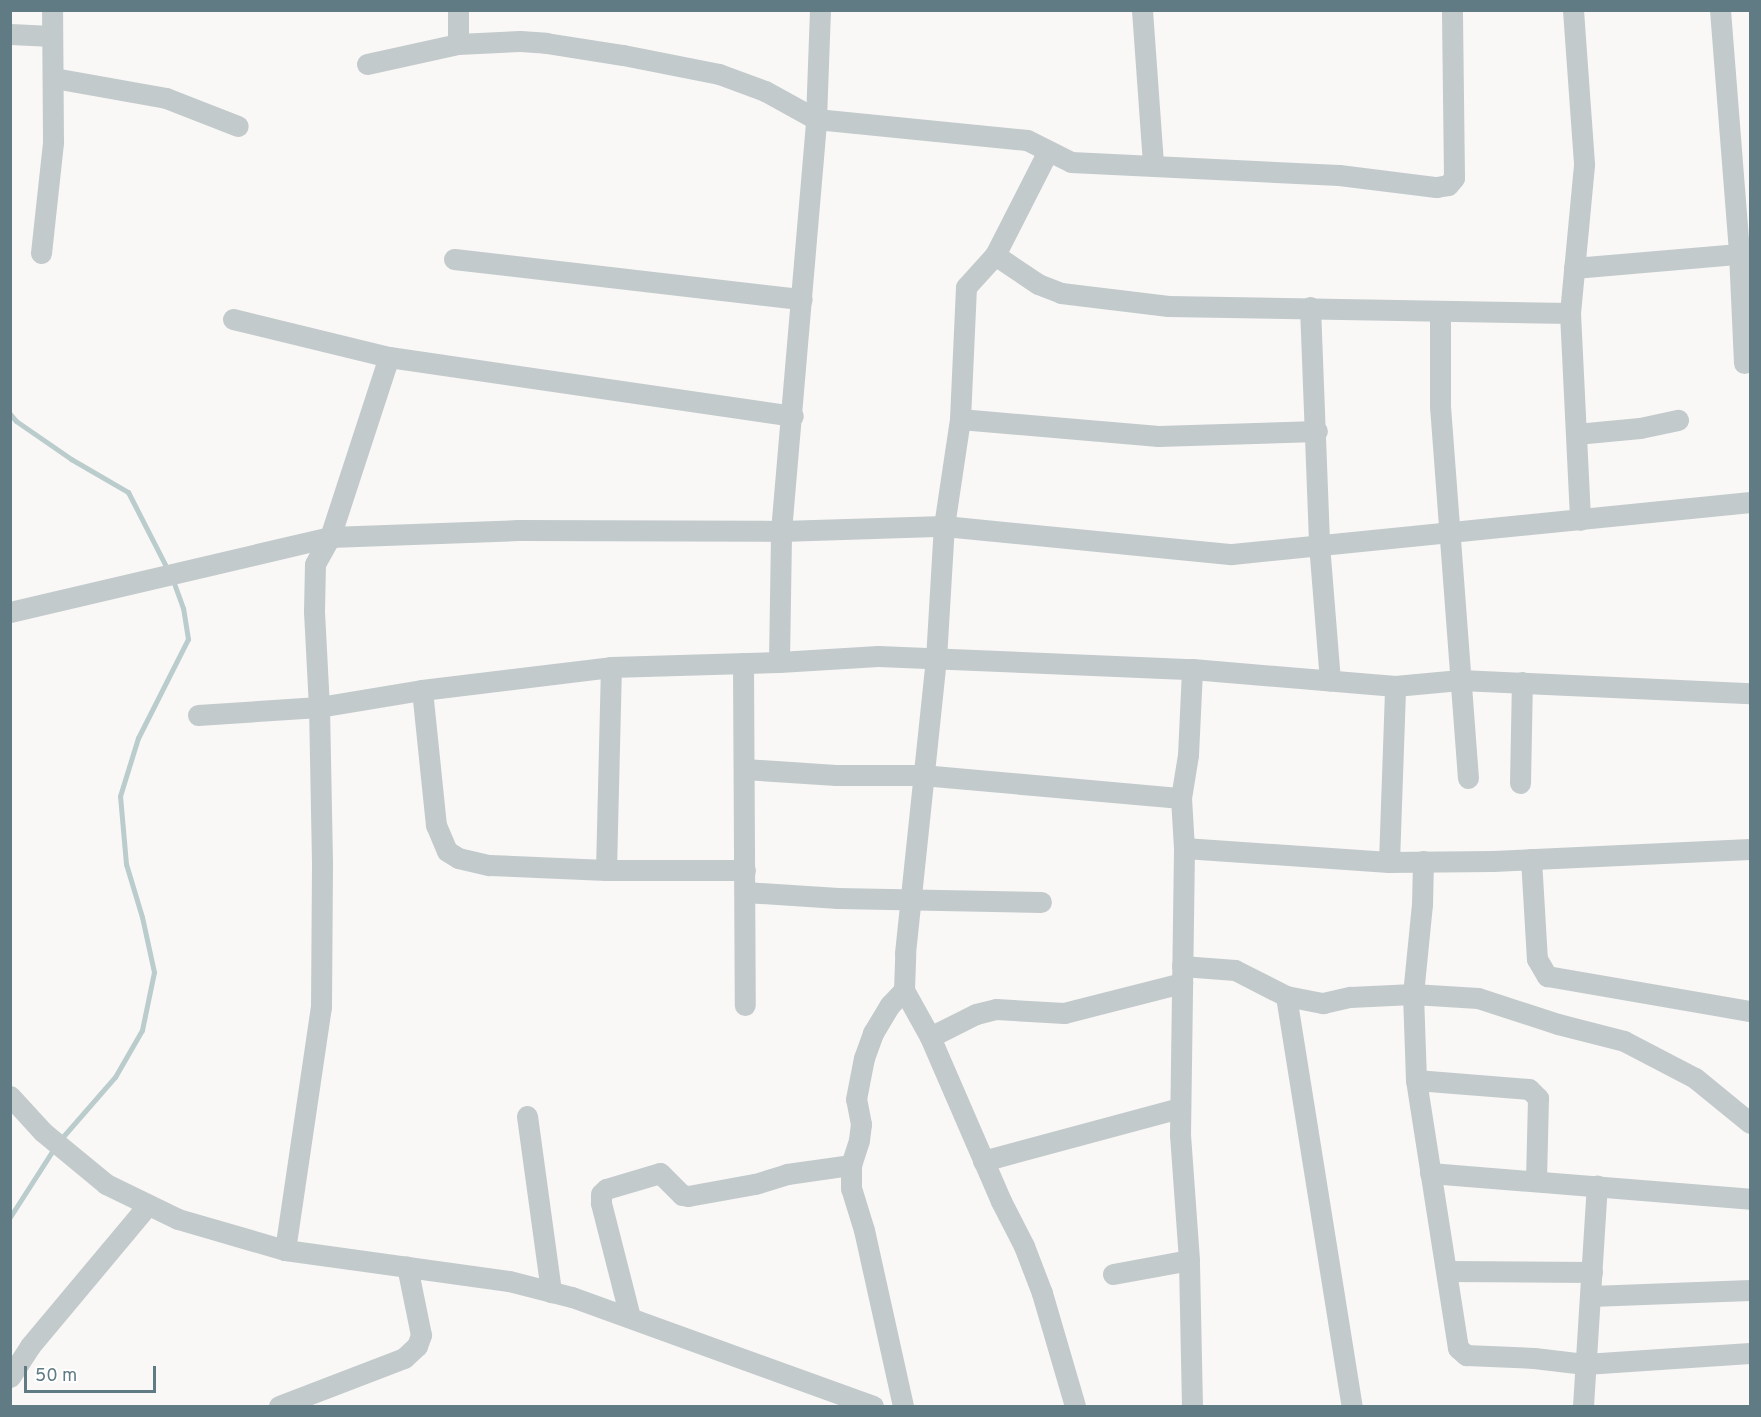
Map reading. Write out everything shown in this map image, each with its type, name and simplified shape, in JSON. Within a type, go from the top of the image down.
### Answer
[{"type":"street","points":[[41,253],[53,142],[52,10]]},
{"type":"street","points":[[458,10],[458,44]]},
{"type":"street","points":[[779,662],[781,531],[816,119],[820,10]]},
{"type":"street","points":[[1142,10],[1153,165]]},
{"type":"street","points":[[367,64],[458,44],[520,41],[546,43],[697,69],[754,86],[816,119],[1027,140],[1071,162],[1339,175],[1436,187],[1448,185],[1454,178],[1452,10]]},
{"type":"street","points":[[1573,10],[1584,165],[1570,313],[1580,520]]},
{"type":"street","points":[[1720,10],[1745,253],[1744,363]]},
{"type":"street","points":[[10,34],[52,36]]},
{"type":"street","points":[[54,78],[166,98],[238,126]]},
{"type":"street","points":[[1048,151],[995,255],[966,287],[960,418],[944,526],[936,659],[922,775],[905,953],[904,990],[930,1037],[983,1161],[1024,1246],[1042,1293],[1075,1407]]},
{"type":"street","points":[[1574,268],[1745,253]]},
{"type":"street","points":[[995,255],[1038,284],[1061,293],[1168,306],[1570,313]]},
{"type":"street","points":[[454,259],[802,299]]},
{"type":"street","points":[[1310,308],[1317,431],[1319,544],[1330,681]]},
{"type":"street","points":[[1440,310],[1440,406],[1468,778]]},
{"type":"street","points":[[233,319],[389,357],[792,416]]},
{"type":"street","points":[[285,1250],[321,1007],[322,862],[319,707],[314,611],[315,564],[330,537],[389,357]]},
{"type":"street","points":[[960,418],[1158,436],[1317,431]]},
{"type":"street","points":[[1576,434],[1640,428],[1678,420]]},
{"type":"street","points":[[10,612],[330,537],[518,530],[781,531],[944,526],[1232,554],[1750,502]]},
{"type":"street","points":[[198,716],[319,707],[422,690],[611,667],[779,662],[878,656],[1192,669],[1395,686],[1460,680],[1750,693]]},
{"type":"street","points":[[743,663],[745,1005]]},
{"type":"street","points":[[606,870],[611,667]]},
{"type":"street","points":[[1192,669],[1188,755],[1181,798],[1184,848],[1180,1108],[1189,1260],[1192,1407]]},
{"type":"street","points":[[1520,783],[1522,682]]},
{"type":"street","points":[[1389,862],[1395,686]]},
{"type":"street","points":[[422,690],[436,825],[447,850],[458,858],[489,865],[606,870],[744,870]]},
{"type":"street","points":[[744,769],[836,776],[922,775],[1181,798]]},
{"type":"street","points":[[1184,848],[1389,862],[1531,859],[1750,849]]},
{"type":"street","points":[[1531,859],[1537,959],[1547,976],[1750,1011]]},
{"type":"street","points":[[1423,861],[1422,904],[1413,994],[1416,1080],[1448,1271],[1458,1348],[1466,1355],[1534,1358],[1585,1364],[1750,1353]]},
{"type":"street","points":[[745,892],[838,898],[1041,902]]},
{"type":"street","points":[[930,1037],[976,1014],[996,1009],[1064,1012],[1182,975],[1235,970],[1286,996],[1323,1003],[1350,997],[1413,994],[1478,998],[1558,1024],[1624,1041],[1695,1078],[1750,1123]]},
{"type":"street","points":[[903,1407],[864,1230],[851,1188],[851,1165],[860,1140],[861,1124],[856,1099],[864,1058],[873,1033],[890,1005],[904,990]]},
{"type":"street","points":[[1286,996],[1352,1407]]},
{"type":"street","points":[[1416,1080],[1529,1089],[1538,1098],[1536,1180]]},
{"type":"street","points":[[10,1096],[43,1132],[106,1184],[147,1206],[206,1228],[285,1250],[509,1281],[551,1292],[630,1317],[873,1407]]},
{"type":"street","points":[[983,1161],[1180,1108]]},
{"type":"street","points":[[527,1116],[551,1292]]},
{"type":"street","points":[[630,1317],[601,1203],[601,1194],[606,1189],[660,1173],[682,1195],[688,1196],[755,1184],[788,1174],[851,1165]]},
{"type":"street","points":[[1430,1173],[1750,1199]]},
{"type":"street","points":[[1583,1407],[1597,1185]]},
{"type":"street","points":[[10,1377],[30,1346],[147,1206]]},
{"type":"street","points":[[1113,1274],[1189,1260]]},
{"type":"street","points":[[279,1407],[404,1358],[417,1346],[421,1335],[407,1266]]},
{"type":"street","points":[[1448,1271],[1592,1272]]},
{"type":"street","points":[[1591,1296],[1750,1290]]},
{"type":"waterway","points":[[10,414],[16,421],[71,459],[128,492],[168,570]]},
{"type":"waterway","points":[[60,1140],[115,1077],[142,1030],[154,972],[142,917],[126,864],[120,796],[138,738],[188,639],[183,608],[172,578]]},
{"type":"waterway","points":[[10,1217],[55,1147]]}]
